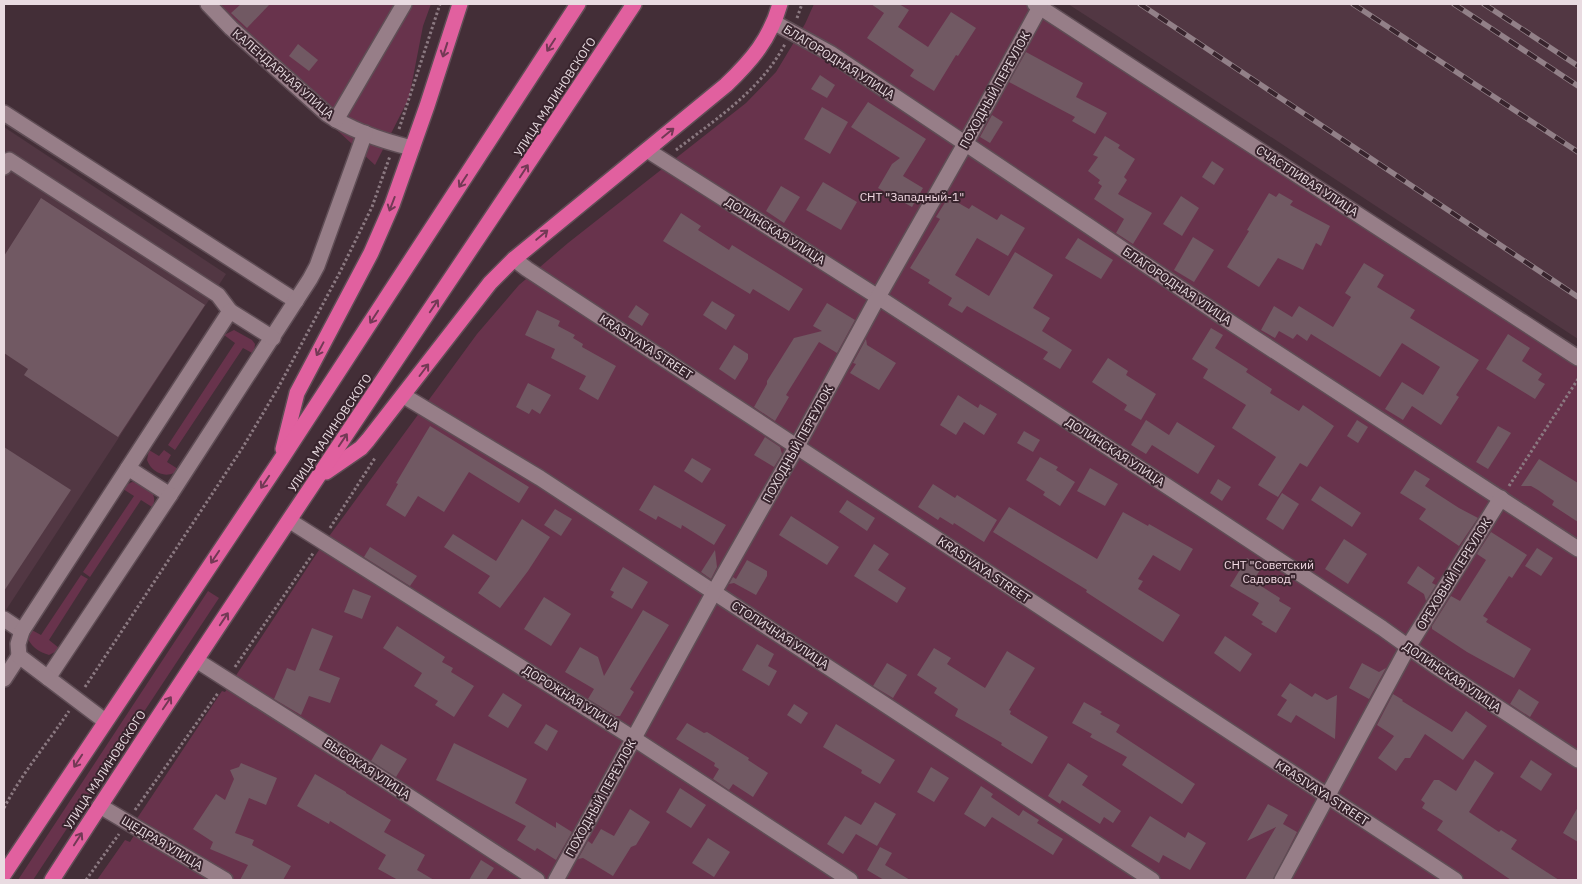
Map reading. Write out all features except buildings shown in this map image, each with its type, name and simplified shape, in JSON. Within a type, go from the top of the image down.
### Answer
[{"type":"highway","points":[[282,458],[297,393],[371,253],[392,205],[460,4]]},
{"type":"highway","points":[[4,874],[282,458],[578,4]]},
{"type":"highway","name":"УЛИЦА МАЛИНОВСКОГО","points":[[52,880],[196,660],[488,226],[634,4]]},
{"type":"highway","points":[[317,479],[361,448],[404,396],[490,282],[514,259],[648,150],[746,66],[761,48],[775,22],[780,4]]},
{"type":"street","name":"КАЛЕНДАРНАЯ УЛИЦА","points":[[208,4],[230,28],[327,114],[366,133],[394,144],[412,148]]},
{"type":"street","points":[[336,120],[404,4]]},
{"type":"street","name":"ПОХОДНЫЙ ПЕРЕУЛОК","points":[[556,880],[714,592],[798,446],[878,297],[966,144],[1038,6]]},
{"type":"street","name":"СЧАСТЛИВАЯ УЛИЦА","points":[[1038,6],[1578,358]]},
{"type":"street","name":"БЛАГОРОДНАЯ УЛИЦА","points":[[775,22],[830,54],[1233,324],[1578,549]]},
{"type":"street","points":[[4,113],[296,301]]},
{"type":"street","points":[[48,678],[273,338],[317,266],[366,133]]},
{"type":"street","name":"ДОЛИНСКАЯ УЛИЦА","points":[[648,150],[1200,507],[1578,760]]},
{"type":"street","points":[[5,161],[218,295],[230,311],[273,338]]},
{"type":"street","name":"KRASIVAYA STREET","points":[[514,259],[540,278],[798,446],[1454,880]]},
{"type":"street","points":[[4,679],[19,656],[18,644],[22,631],[230,311]]},
{"type":"street","name":"СТОЛИЧНАЯ УЛИЦА","points":[[404,396],[540,478],[1152,880]]},
{"type":"street","points":[[128,468],[170,495]]},
{"type":"street","name":"ОРЕХОВЫЙ ПЕРЕУЛОК","points":[[1282,880],[1408,647],[1501,498]]},
{"type":"street","name":"ДОРОЖНАЯ УЛИЦА","points":[[290,521],[633,738],[850,880]]},
{"type":"street","points":[[4,619],[22,631]]},
{"type":"street","points":[[19,656],[105,721]]},
{"type":"street","name":"ВЫСОКАЯ УЛИЦА","points":[[196,660],[537,880]]},
{"type":"street","name":"ЩЕДРАЯ УЛИЦА","points":[[100,806],[225,880]]},
{"type":"path","points":[[4,808],[14,787],[47,744],[243,447],[278,388],[340,272],[372,206],[440,4]]},
{"type":"path","points":[[664,160],[749,92],[766,74],[779,56],[792,32],[802,4]]},
{"type":"path","points":[[1501,498],[1578,379]]},
{"type":"path","points":[[86,880],[227,680],[322,541],[376,456]]},
{"type":"shaded area","points":[[1068,4],[1578,4],[1578,339],[1116,35]]},
{"type":"shaded area","points":[[4,127],[226,274],[4,613]]},
{"type":"green space","points":[[199,4],[431,4],[423,26],[409,98],[375,165]]},
{"type":"green space","points":[[814,4],[1050,4],[1578,349],[1578,880],[97,880],[125,840],[130,842],[141,824],[136,820],[222,691],[225,692],[319,550],[477,334],[519,285],[568,243],[746,103],[776,72],[805,24]]},
{"type":"green space","points":[[234,330],[252,340],[255,344],[254,354],[243,348],[175,450],[168,445],[235,343],[224,335]]},
{"type":"green space","points":[[149,450],[159,456],[164,450],[171,455],[167,462],[178,469],[174,473],[166,475],[154,470],[147,460]]},
{"type":"green space","points":[[132,482],[146,487],[153,493],[154,502],[152,507],[141,500],[90,577],[83,572],[134,496],[123,489]]},
{"type":"green space","points":[[81,575],[88,579],[49,640],[59,648],[49,655],[39,651],[28,639],[30,629],[41,635]]},
{"type":"green space","points":[[208,591],[219,598],[33,880],[18,880]]},
{"type":"railway","points":[[1140,4],[1578,297]]},
{"type":"railway","points":[[1353,4],[1578,152]]},
{"type":"railway","points":[[1454,4],[1578,86]]},
{"type":"railway","points":[[1484,4],[1578,66]]},
{"type":"park label","name":"СНТ \"Западный-1\"","points":[[912,197]]},
{"type":"park label","name":"СНТ \"Советский Садовод\"","points":[[1269,572]]}]
